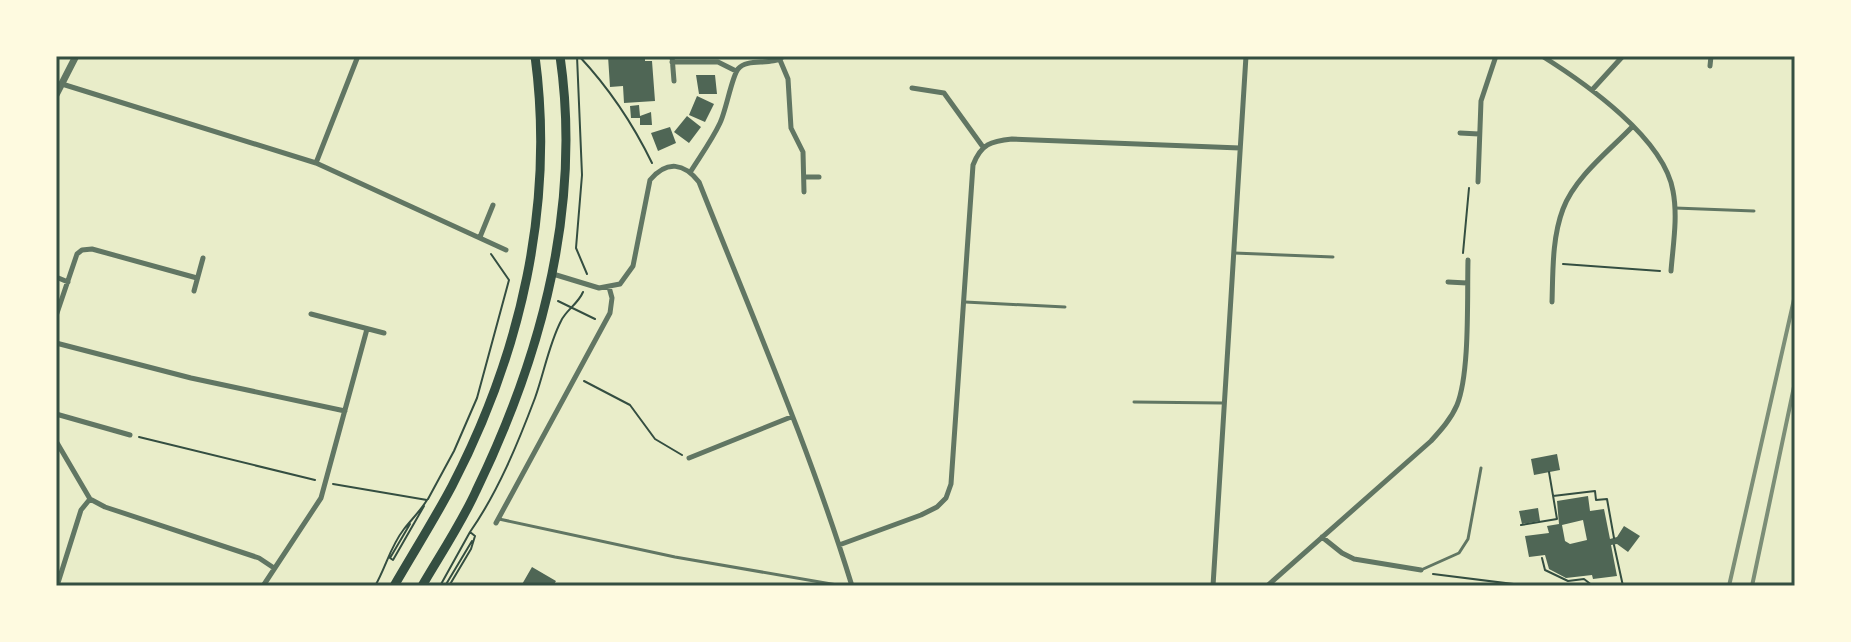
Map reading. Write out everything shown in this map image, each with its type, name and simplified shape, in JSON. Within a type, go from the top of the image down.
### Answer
[{"type":"highway","points":[[394,586],[452,486],[510,348],[529,268],[538,211],[541,140],[535,56]]},
{"type":"highway","points":[[422,586],[475,494],[507,424],[533,353],[553,274],[562,211],[566,141],[560,56]]},
{"type":"street","points":[[56,95],[76,56]]},
{"type":"street","points":[[316,163],[358,56]]},
{"type":"street","points":[[1213,586],[1246,56]]},
{"type":"street","points":[[1478,182],[1481,101],[1496,56]]},
{"type":"street","points":[[1542,56],[1592,90],[1652,145],[1661,158],[1671,181],[1675,208],[1671,271]]},
{"type":"street","points":[[1592,90],[1623,56]]},
{"type":"street","points":[[1710,66],[1711,56]]},
{"type":"street","points":[[691,171],[720,124],[736,71],[750,64],[782,58],[788,79],[791,128],[803,152],[804,192]]},
{"type":"street","points":[[674,81],[672,59],[718,62],[736,71]]},
{"type":"street","points":[[62,84],[316,163],[506,250]]},
{"type":"street","points":[[912,88],[944,93],[983,147]]},
{"type":"street","points":[[1552,302],[1556,237],[1569,197],[1632,127]]},
{"type":"street","points":[[1460,133],[1479,134]]},
{"type":"street","points":[[839,545],[921,515],[946,498],[951,484],[973,165],[983,147],[992,141],[1012,139],[1240,148]]},
{"type":"street","points":[[553,274],[599,288],[620,284],[633,266],[645,192],[650,180],[656,172],[669,167],[681,166],[691,171],[699,182],[791,417],[852,586]]},
{"type":"street","points":[[804,177],[819,177]]},
{"type":"street","points":[[480,237],[493,205]]},
{"type":"street","points":[[56,316],[77,254],[82,250],[92,249],[197,278]]},
{"type":"street","points":[[194,291],[203,258]]},
{"type":"street","points":[[1267,586],[1431,441],[1446,424],[1456,406],[1464,373],[1468,260]]},
{"type":"street","points":[[56,277],[68,282]]},
{"type":"street","points":[[1448,282],[1468,283]]},
{"type":"street","points":[[498,521],[610,313],[612,298],[609,287]]},
{"type":"street","points":[[311,314],[384,333]]},
{"type":"street","points":[[263,586],[321,498],[367,329]]},
{"type":"street","points":[[56,343],[191,378],[345,411]]},
{"type":"street","points":[[56,414],[130,435]]},
{"type":"street","points":[[689,458],[791,417]]},
{"type":"street","points":[[56,441],[90,499],[105,507],[259,558],[274,568]]},
{"type":"street","points":[[57,586],[81,510],[90,499]]},
{"type":"street","points":[[1322,537],[1354,559],[1421,570]]},
{"type":"lane","points":[[1675,208],[1754,211]]},
{"type":"lane","points":[[1234,253],[1333,257]]},
{"type":"lane","points":[[962,302],[1065,307]]},
{"type":"lane","points":[[1134,402],[1224,403]]},
{"type":"lane","points":[[1421,570],[1459,553],[1468,539],[1481,468]]},
{"type":"lane","points":[[498,521],[675,557],[843,586]]},
{"type":"path","points":[[579,56],[595,73],[638,135],[656,172]]},
{"type":"path","points":[[1468,260],[1463,256],[1469,183],[1478,182]]},
{"type":"path","points":[[424,505],[420,506],[390,558],[393,560],[416,523],[454,451],[477,398],[509,280],[480,237]]},
{"type":"path","points":[[1553,263],[1671,271]]},
{"type":"path","points":[[575,377],[630,405],[655,439],[689,458]]},
{"type":"path","points":[[130,435],[327,483],[427,500]]},
{"type":"path","points":[[1521,525],[1557,519],[1549,472]]},
{"type":"path","points":[[1553,496],[1595,491],[1596,500],[1607,499],[1614,538]]},
{"type":"path","points":[[375,586],[386,559],[410,523]]},
{"type":"path","points":[[440,586],[470,532]]},
{"type":"path","points":[[445,586],[472,540]]},
{"type":"path","points":[[1614,545],[1623,586]]},
{"type":"path","points":[[1542,558],[1545,570],[1568,581],[1584,579],[1593,586]]},
{"type":"path","points":[[1421,570],[1438,575],[1529,586]]},
{"type":"building","points":[[608,56],[645,56],[645,61],[652,61],[655,101],[624,103],[623,86],[610,87]]},
{"type":"building","points":[[696,75],[715,75],[717,94],[699,94]]},
{"type":"building","points":[[697,96],[714,104],[705,122],[689,115]]},
{"type":"building","points":[[639,105],[640,116],[651,112],[652,125],[640,125],[640,118],[631,118],[630,106]]},
{"type":"building","points":[[687,116],[701,127],[689,143],[674,132]]},
{"type":"building","points":[[670,127],[676,143],[658,151],[651,133]]},
{"type":"building","points":[[1557,454],[1560,470],[1534,475],[1531,459]]},
{"type":"building","points":[[1588,496],[1590,511],[1604,509],[1610,539],[1617,537],[1624,526],[1640,536],[1628,552],[1617,544],[1611,545],[1617,576],[1566,578],[1549,569],[1545,555],[1529,557],[1525,536],[1549,533],[1547,526],[1559,524],[1557,501]],"holes":[[[1583,520],[1587,540],[1570,544],[1565,541],[1562,525]]]},
{"type":"building","points":[[1538,508],[1540,521],[1522,524],[1519,511]]},
{"type":"building","points":[[532,567],[556,581],[553,586],[521,586]]},
{"type":"railway","points":[[1729,586],[1795,295]]},
{"type":"railway","points":[[1752,586],[1795,382]]}]
